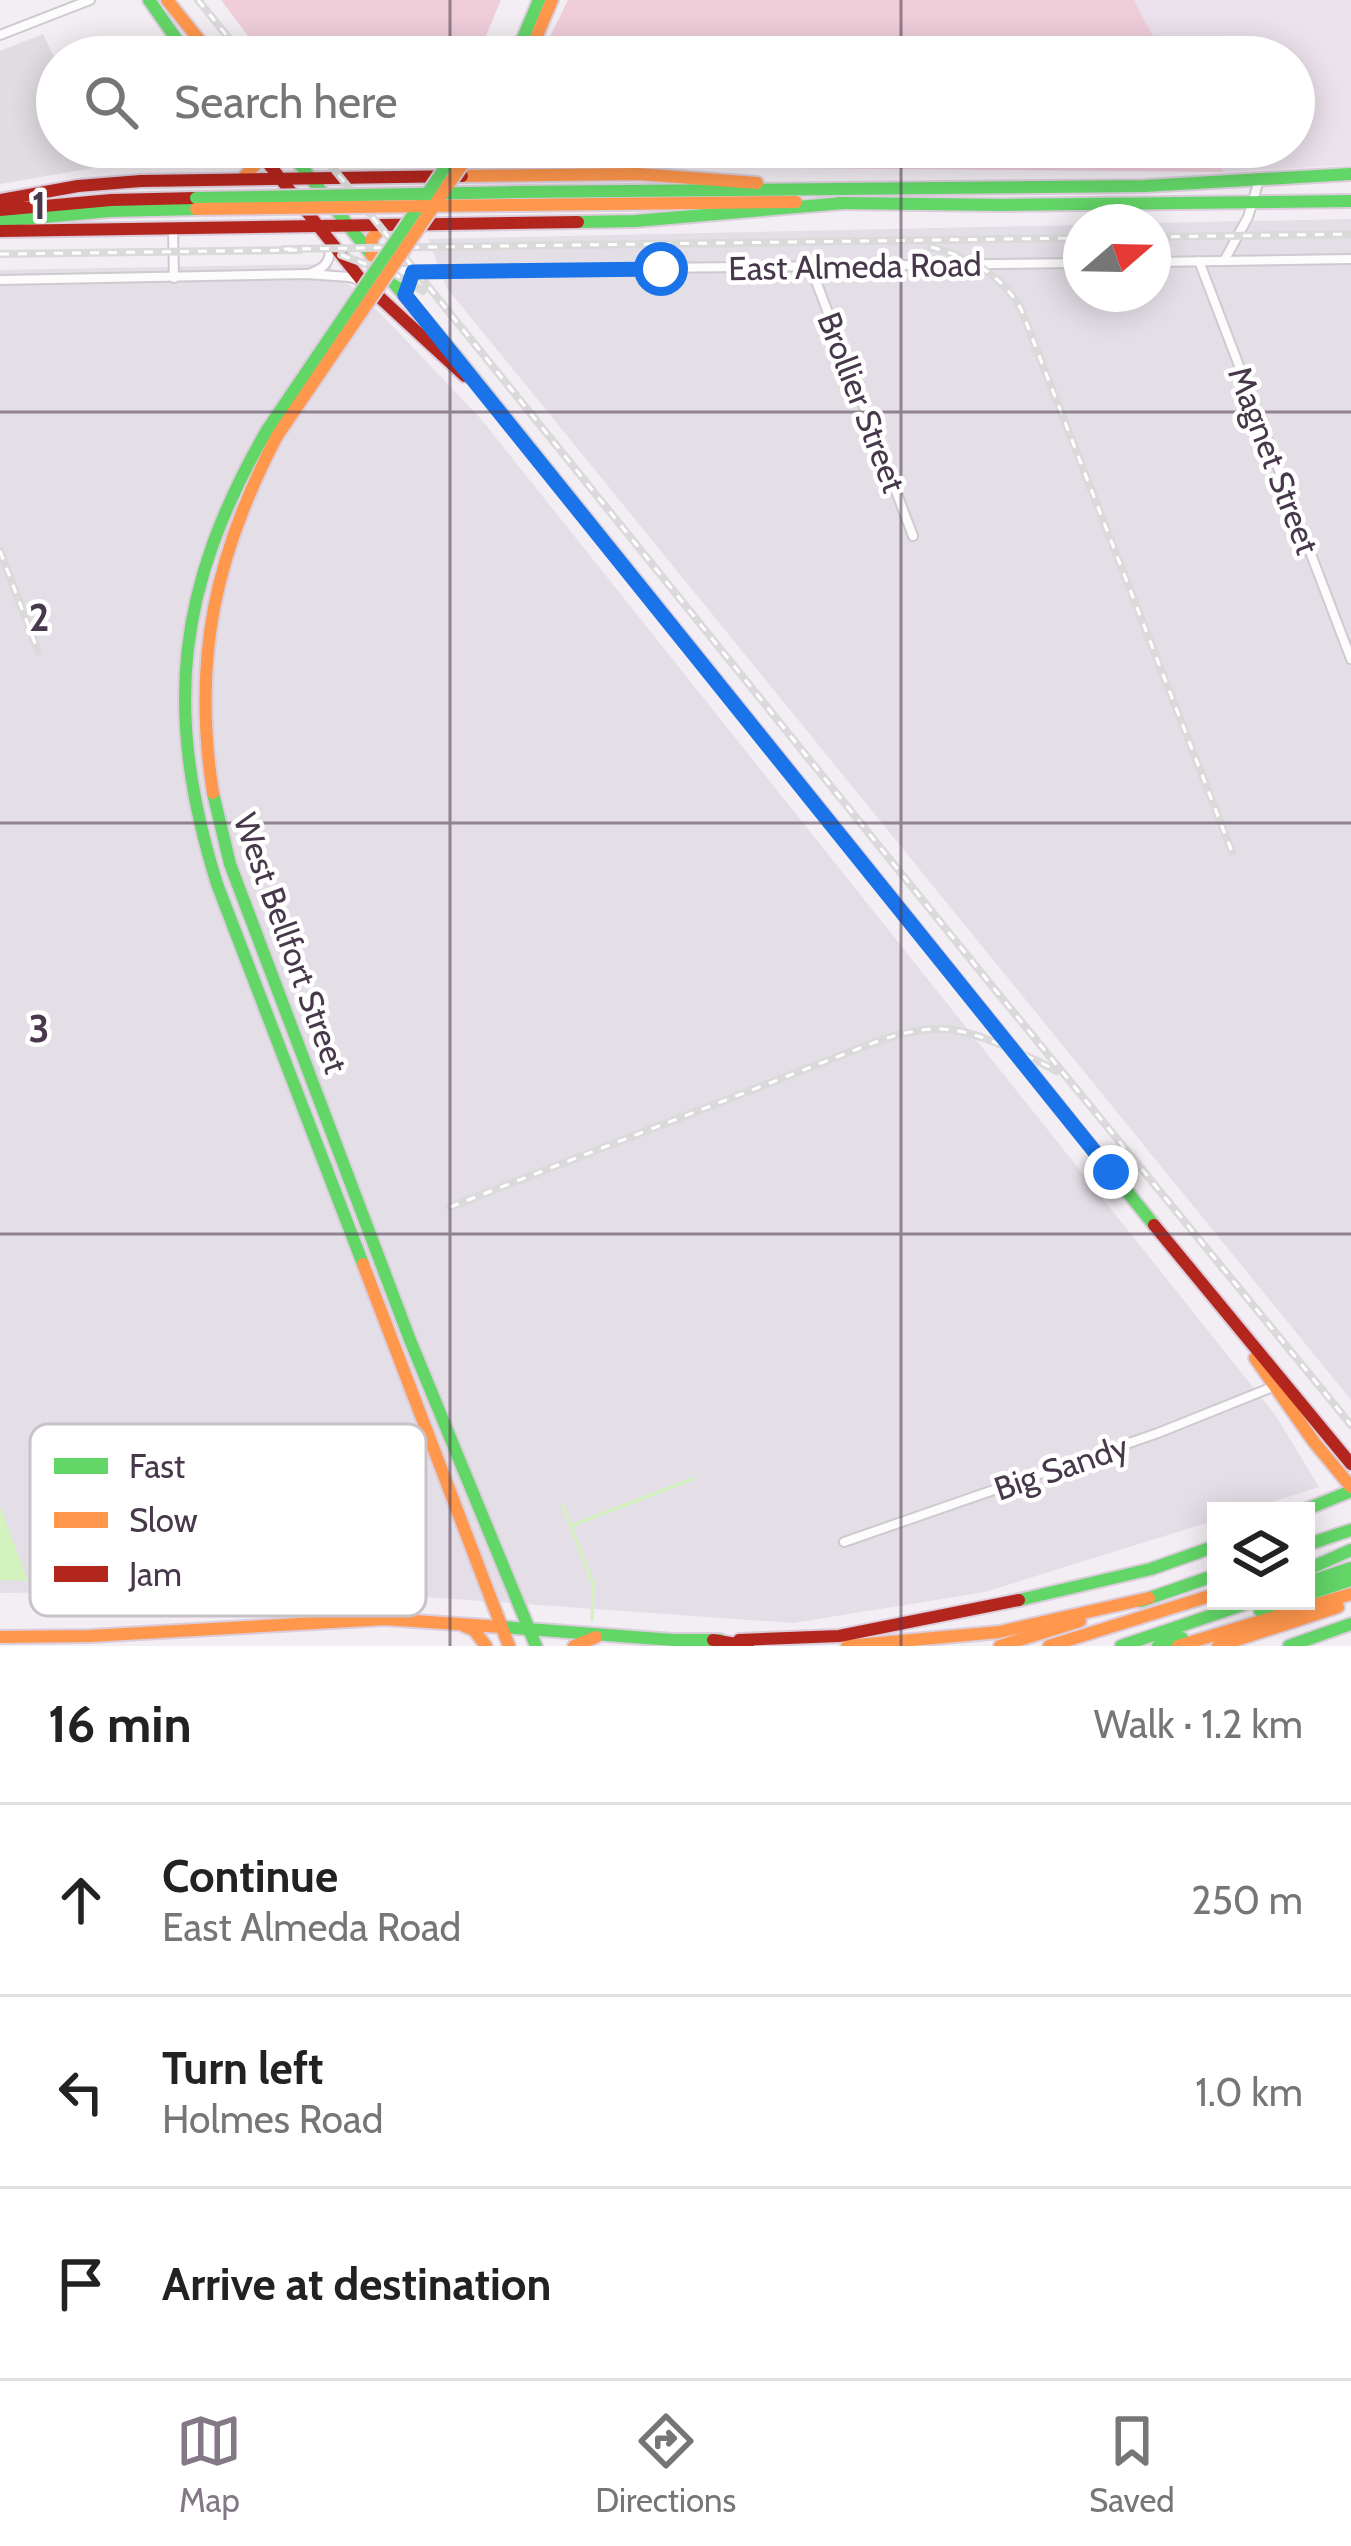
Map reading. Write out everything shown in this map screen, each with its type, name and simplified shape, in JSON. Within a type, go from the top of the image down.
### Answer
[{"type":"main road","points":[[149,0],[174,36]]},
{"type":"main road","points":[[526,36],[547,1]]},
{"type":"main road","points":[[535,36],[547,1]]},
{"type":"main road","points":[[168,4],[195,36]]},
{"type":"main road","points":[[239,180],[253,168]]},
{"type":"main road","points":[[271,168],[363,282],[489,400]]},
{"type":"main road","points":[[303,168],[1351,1464]]},
{"type":"main road","name":"West Bellfort Street","points":[[445,168],[272,433],[218,579],[205,653],[203,720],[209,782],[224,846],[410,1340],[536,1646]]},
{"type":"main road","name":"West Bellfort Street","points":[[424,1424],[209,864],[191,786],[184,721],[186,653],[199,580],[221,514],[242,471],[459,168]]},
{"type":"main road","points":[[0,221],[196,204],[1145,186],[1351,174]]},
{"type":"main road","points":[[0,200],[104,183],[280,179],[667,175],[814,189]]},
{"type":"main road","points":[[491,177],[492,223]]},
{"type":"main road","points":[[238,229],[250,221],[257,203],[252,188],[239,180]]},
{"type":"main road","points":[[517,198],[1004,205],[1351,201]]},
{"type":"main road","points":[[0,210],[124,200],[196,204]]},
{"type":"main road","points":[[0,231],[650,221],[844,203]]},
{"type":"main road","points":[[372,256],[373,237],[384,225]]},
{"type":"main road","points":[[184,721],[203,720]]},
{"type":"main road","points":[[307,1119],[324,1113]]},
{"type":"main road","points":[[1234,1324],[1351,1489],[1315,1505]]},
{"type":"main road","name":"West Bellfort Street","points":[[426,1429],[509,1646]]},
{"type":"main road","points":[[441,1468],[460,1462]]},
{"type":"main road","points":[[1315,1543],[1345,1532]]},
{"type":"main road","points":[[0,1637],[385,1619],[606,1636],[713,1640],[839,1636],[1073,1588],[1207,1549]]},
{"type":"main road","points":[[1315,1564],[1351,1550]]},
{"type":"main road","points":[[1315,1580],[1351,1568]]},
{"type":"main road","points":[[1000,1646],[1207,1579]]},
{"type":"main road","points":[[1315,1592],[1351,1580]]},
{"type":"main road","points":[[1049,1646],[1207,1597]]},
{"type":"main road","points":[[847,1646],[999,1633],[1149,1598]]},
{"type":"main road","points":[[1178,1646],[1351,1598]]},
{"type":"main road","points":[[1218,1646],[1351,1598]]},
{"type":"main road","points":[[1117,1646],[1208,1610]]},
{"type":"main road","points":[[1117,1646],[1227,1610]]},
{"type":"main road","points":[[1158,1646],[1263,1610]]},
{"type":"main road","points":[[457,1623],[474,1630],[486,1646]]},
{"type":"main road","points":[[1289,1646],[1351,1624]]},
{"type":"main road","points":[[574,1646],[606,1636]]},
{"type":"main road","points":[[0,1637],[84,1646]]},
{"type":"main road","points":[[713,1640],[748,1646]]},
{"type":"street","points":[[0,34],[90,0]]},
{"type":"street","points":[[1224,261],[1248,218],[1259,180]]},
{"type":"street","points":[[173,229],[174,278]]},
{"type":"street","points":[[306,274],[326,265],[330,243]]},
{"type":"street","points":[[1171,262],[1351,259]]},
{"type":"street","name":"Magnet Street","points":[[1198,261],[1351,658]]},
{"type":"street","name":"East Almeda Road","points":[[384,271],[1063,263]]},
{"type":"street","name":"Brollier Street","points":[[811,268],[913,536]]},
{"type":"street","points":[[405,295],[413,272]]},
{"type":"street","points":[[0,280],[306,274],[363,282]]},
{"type":"street","name":"Big Sandy","points":[[844,1542],[1153,1435],[1275,1386]]},
{"type":"shaded area","points":[[221,0],[501,0],[486,36],[248,36]]},
{"type":"shaded area","points":[[568,0],[1134,0],[1153,36],[550,36]]},
{"type":"shaded area","points":[[1134,0],[1351,0],[1351,165],[1315,167],[1315,36],[1153,36]]},
{"type":"shaded area","points":[[36,37],[36,168],[93,168],[0,184],[0,51]]},
{"type":"shaded area","points":[[798,168],[1222,168],[1224,172]]},
{"type":"shaded area","points":[[1222,168],[1297,168],[1224,172]]},
{"type":"shaded area","points":[[1351,219],[1351,1400],[447,288],[428,239],[1063,225],[1063,312],[1171,312],[1171,223]]},
{"type":"shaded area","points":[[327,264],[481,419],[1276,1416],[1319,1487],[1272,1502],[1207,1502],[1207,1523],[985,1592],[793,1623],[426,1597],[426,1424],[30,1424],[30,1593],[0,1593],[0,270]]},
{"type":"shaded area","points":[[0,1507],[28,1581],[0,1580]]},
{"type":"waterway","points":[[571,1526],[692,1479]]},
{"type":"waterway","points":[[563,1506],[593,1584],[592,1620]]},
{"type":"railway","points":[[198,0],[227,36]]},
{"type":"railway","points":[[333,168],[1351,1425]]},
{"type":"railway","points":[[1171,237],[1351,234]]},
{"type":"railway","points":[[284,249],[1063,238]]},
{"type":"railway","points":[[931,247],[983,269],[1021,309],[1232,852]]},
{"type":"railway","points":[[0,254],[300,250]]},
{"type":"railway","points":[[341,255],[396,275],[423,291]]},
{"type":"railway","points":[[0,551],[38,651]]},
{"type":"railway","points":[[450,1207],[878,1041],[915,1031],[946,1029],[976,1035],[1056,1071]]},
{"type":"traffic: fast","points":[[149,0],[174,36]]},
{"type":"traffic: fast","points":[[524,36],[539,0]]},
{"type":"traffic: fast","points":[[303,168],[371,254]]},
{"type":"traffic: fast","points":[[267,430],[445,168]]},
{"type":"traffic: fast","points":[[517,192],[1145,186],[1351,174]]},
{"type":"traffic: fast","points":[[196,198],[517,192]]},
{"type":"traffic: fast","points":[[839,203],[1351,201]]},
{"type":"traffic: fast","points":[[578,222],[844,203]]},
{"type":"traffic: fast","points":[[0,221],[196,209]]},
{"type":"traffic: fast","points":[[382,269],[1154,1225]]},
{"type":"traffic: fast","points":[[267,430],[213,543],[197,597],[185,706],[189,762],[217,884],[363,1264]]},
{"type":"traffic: fast","points":[[213,793],[230,864],[410,1340],[536,1646]]},
{"type":"traffic: fast","points":[[1315,1506],[1351,1491]]},
{"type":"traffic: fast","points":[[1315,1542],[1351,1530]]},
{"type":"traffic: fast","points":[[1019,1600],[1151,1569],[1207,1549]]},
{"type":"traffic: fast","points":[[1315,1566],[1351,1550]]},
{"type":"traffic: fast","points":[[1315,1580],[1351,1568]]},
{"type":"traffic: fast","points":[[1141,1601],[1207,1578]]},
{"type":"traffic: fast","points":[[1315,1592],[1351,1580]]},
{"type":"traffic: fast","points":[[1121,1646],[1227,1610]]},
{"type":"traffic: fast","points":[[1289,1646],[1351,1624]]},
{"type":"traffic: fast","points":[[502,1627],[720,1640]]},
{"type":"traffic: fast","points":[[1158,1646],[1182,1638]]},
{"type":"traffic: slow","points":[[167,0],[196,36]]},
{"type":"traffic: slow","points":[[537,36],[552,0]]},
{"type":"traffic: slow","points":[[242,179],[252,168]]},
{"type":"traffic: slow","points":[[277,436],[460,168]]},
{"type":"traffic: slow","points":[[462,176],[638,174],[757,183]]},
{"type":"traffic: slow","points":[[517,205],[796,202]]},
{"type":"traffic: slow","points":[[196,209],[517,205]]},
{"type":"traffic: slow","points":[[372,256],[372,238],[384,225]]},
{"type":"traffic: slow","points":[[213,793],[205,697],[214,609],[238,523],[277,436]]},
{"type":"traffic: slow","points":[[363,1264],[424,1424]]},
{"type":"traffic: slow","points":[[1255,1358],[1351,1487]]},
{"type":"traffic: slow","points":[[426,1429],[509,1646]]},
{"type":"traffic: slow","points":[[1178,1646],[1351,1594]]},
{"type":"traffic: slow","points":[[1049,1646],[1207,1597]]},
{"type":"traffic: slow","points":[[847,1646],[999,1632],[1149,1598]]},
{"type":"traffic: slow","points":[[1218,1646],[1338,1607]]},
{"type":"traffic: slow","points":[[0,1637],[385,1619],[502,1627]]},
{"type":"traffic: slow","points":[[1000,1646],[1080,1621]]},
{"type":"traffic: slow","points":[[464,1626],[474,1630],[486,1646]]},
{"type":"traffic: slow","points":[[574,1646],[596,1637]]},
{"type":"traffic: jam","points":[[272,168],[363,282],[465,376]]},
{"type":"traffic: jam","points":[[0,200],[141,181],[462,176]]},
{"type":"traffic: jam","points":[[0,210],[196,198]]},
{"type":"traffic: jam","points":[[0,231],[578,222]]},
{"type":"traffic: jam","points":[[1154,1225],[1351,1464]]},
{"type":"traffic: jam","points":[[739,1640],[839,1636],[1019,1600]]},
{"type":"traffic: jam","points":[[713,1640],[748,1646]]},
{"type":"route","points":[[661,269],[413,272],[405,295],[1111,1172]]}]
